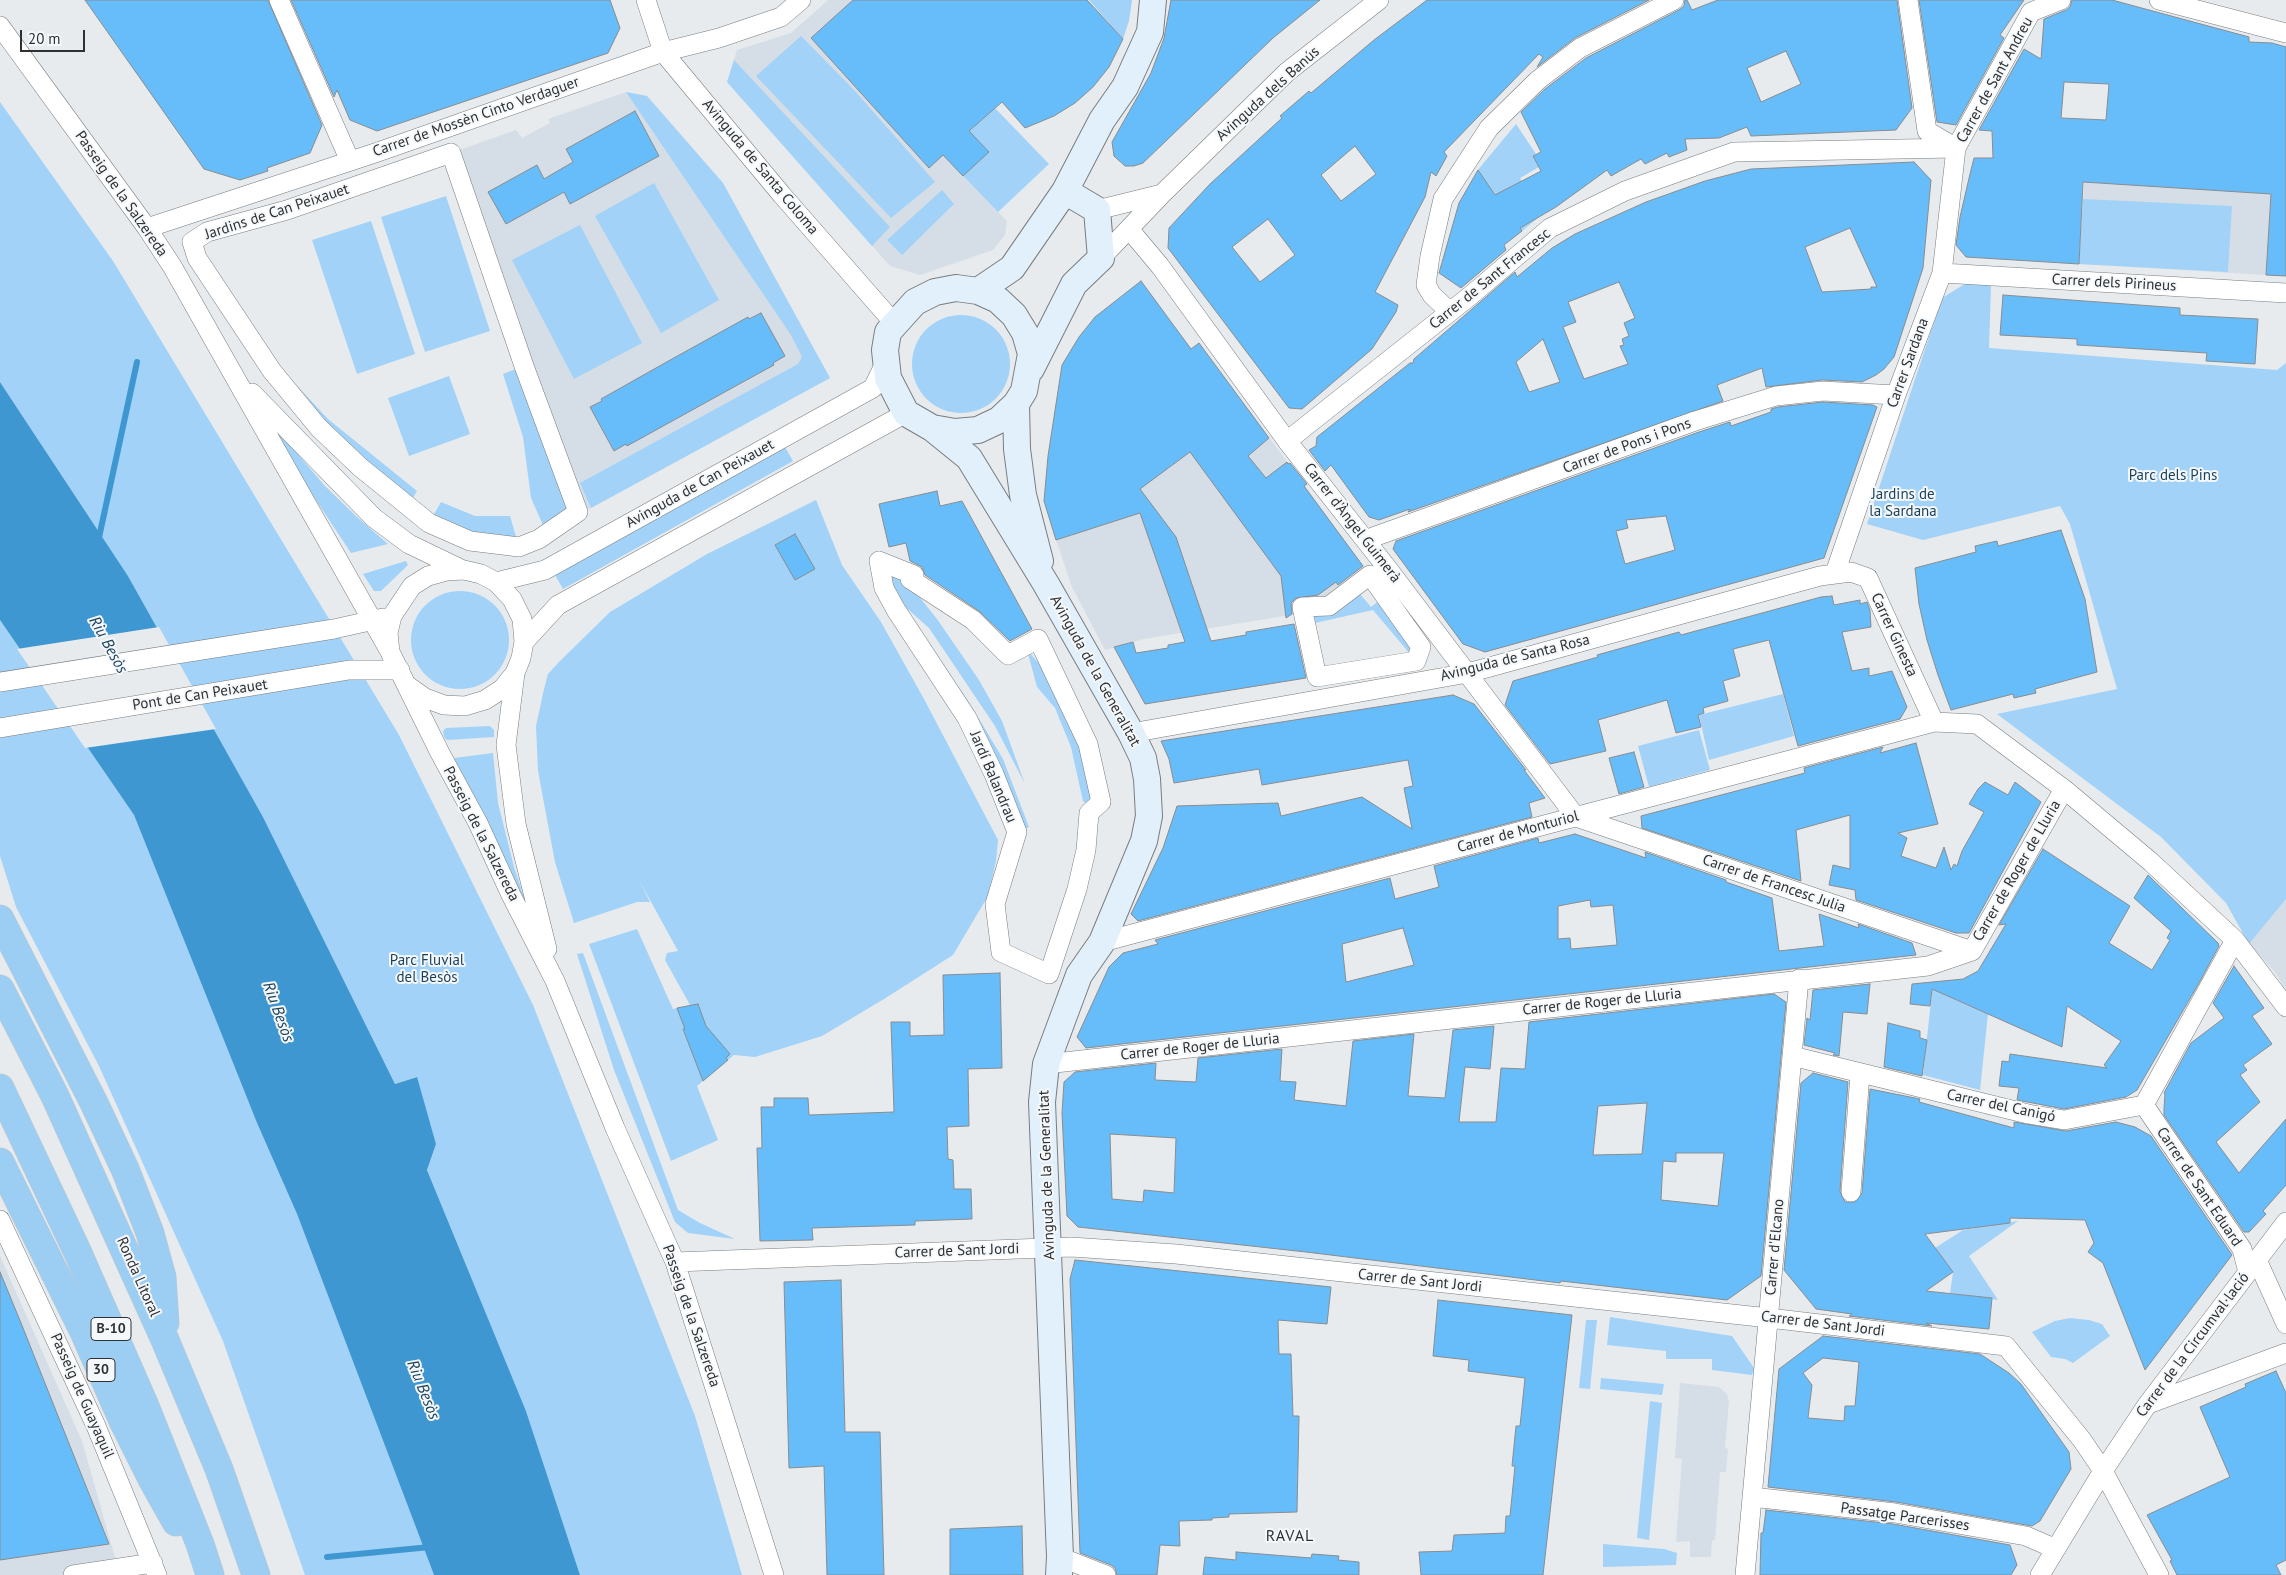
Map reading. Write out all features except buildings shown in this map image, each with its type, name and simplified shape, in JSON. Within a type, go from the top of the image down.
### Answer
[{"type":"highway","points":[[0,919],[94,1103],[150,1233],[162,1277],[165,1340]]},
{"type":"highway","name":"Ronda Litoral","points":[[0,988],[55,1096],[165,1340],[219,1469],[256,1575]]},
{"type":"highway","name":"B-10","points":[[0,1088],[78,1253],[145,1406],[200,1544],[208,1575]]},
{"type":"highway","name":"30","points":[[0,1162],[84,1332],[123,1421],[153,1481],[208,1575]]},
{"type":"street","points":[[279,0],[350,161]]},
{"type":"street","name":"Avinguda de Santa Coloma","points":[[646,0],[663,52],[782,195],[894,323]]},
{"type":"street","name":"Carrer de Mossèn Cinto Verdaguer","points":[[147,228],[350,161],[663,52],[719,38],[781,17],[801,0]]},
{"type":"street","points":[[978,291],[1012,268],[1065,191],[1102,120],[1125,87],[1150,32],[1153,0]]},
{"type":"street","name":"Avinguda dels Banús","points":[[1028,374],[1074,284],[1162,194],[1287,72],[1379,0]]},
{"type":"street","points":[[1450,312],[1432,295],[1426,284],[1430,256],[1443,199],[1489,128],[1538,80],[1580,48],[1674,0]]},
{"type":"street","points":[[1908,0],[1927,131],[1956,148]]},
{"type":"street","name":"Carrer de Sant Andreu","points":[[1956,148],[2031,12],[2061,0]]},
{"type":"street","points":[[2159,0],[2286,32]]},
{"type":"street","name":"Passeig de la Salzereda","points":[[0,26],[147,228],[172,266],[390,652]]},
{"type":"street","name":"Carrer de Sant Francesc","points":[[1287,441],[1450,312],[1550,228],[1625,191],[1734,152],[1956,148]]},
{"type":"street","name":"Carrer Sardana","points":[[1835,573],[1896,395],[1942,272],[1956,148]]},
{"type":"street","name":"Jardins de Can Peixauet","points":[[451,153],[524,366],[578,512],[540,539],[519,547],[470,541],[429,523],[360,468],[319,428],[272,372],[197,258],[192,242],[207,232],[287,210],[451,153]]},
{"type":"street","points":[[1065,191],[1097,210],[1162,194]]},
{"type":"street","points":[[1097,210],[1101,258]]},
{"type":"street","name":"Carrer d'Àngel Guimerà","points":[[1129,229],[1160,266],[1287,441],[1468,673],[1576,817]]},
{"type":"street","name":"Carrer dels Pirineus","points":[[1942,272],[2286,293]]},
{"type":"street","points":[[956,288],[978,291],[1003,305],[1014,315],[1025,333],[1030,354],[1024,391],[1016,404],[999,420],[978,430],[955,432],[932,428],[906,413],[888,378],[885,350],[888,332],[894,323],[916,302],[935,292],[956,288]]},
{"type":"street","name":"Avinguda de Can Peixauet","points":[[496,582],[550,567],[873,388],[886,361]]},
{"type":"street","name":"Passeig de la Salzereda","points":[[231,370],[374,518],[409,544],[464,570]]},
{"type":"street","name":"Carrer de Pons i Pons","points":[[1365,540],[1695,422],[1776,396],[1823,391],[1896,395]]},
{"type":"street","name":"Avinguda de la Generalitat","points":[[1016,404],[1017,449],[1023,495],[1046,584]]},
{"type":"street","points":[[524,642],[558,605],[906,413]]},
{"type":"street","name":"Avinguda de la Generalitat","points":[[932,428],[969,458],[1046,584],[1131,733],[1143,758],[1148,779],[1148,816],[1144,841],[1102,942],[1079,975],[1046,1064],[1042,1102],[1060,1566]]},
{"type":"street","name":"Jardí Balandrau","points":[[880,561],[914,576],[910,580],[973,620],[1008,655],[1038,639],[1088,744],[1101,802],[1089,813],[1086,850],[1077,888],[1049,974],[1000,952],[994,904],[1017,832],[994,774],[967,718],[896,610],[884,588],[880,561]]},
{"type":"street","points":[[464,570],[481,574],[496,582],[512,599],[522,619],[524,642],[522,658],[515,673],[502,688],[485,700],[465,706],[444,705],[431,700],[404,678],[390,652],[388,634],[392,616],[412,586],[437,573],[464,570]]},
{"type":"street","name":"Carrer Ginesta","points":[[1835,573],[1851,572],[1868,578],[1934,722]]},
{"type":"street","name":"Avinguda de Santa Rosa","points":[[1131,733],[1468,673],[1835,573]]},
{"type":"street","points":[[1370,575],[1422,647],[1416,661],[1317,677],[1302,607],[1329,606],[1370,575]]},
{"type":"street","points":[[0,682],[334,629],[392,616]]},
{"type":"street","name":"Pont de Can Peixauet","points":[[0,728],[354,669],[404,678]]},
{"type":"street","name":"Passeig de la Salzereda","points":[[515,673],[506,745],[507,756],[516,824],[555,981]]},
{"type":"street","name":"Passeig de la Salzereda","points":[[404,678],[440,753],[478,823],[511,895],[555,981],[615,1128],[675,1262],[774,1575]]},
{"type":"street","name":"Carrer de Monturiol","points":[[1102,942],[1934,722],[1976,724],[2064,789],[2151,862],[2235,940],[2286,1007]]},
{"type":"street","name":"Carrer de Roger de Lluria","points":[[1046,1064],[1922,967],[1972,951],[2064,789]]},
{"type":"street","name":"Carrer de Francesc Julia","points":[[1576,817],[1972,951]]},
{"type":"street","points":[[2144,1105],[2235,940]]},
{"type":"street","name":"Carrer d'Elcano","points":[[1745,1575],[1799,980]]},
{"type":"street","name":"Carrer del Canigó","points":[[1792,1056],[2028,1114],[2064,1120],[2144,1105]]},
{"type":"street","points":[[1851,1192],[1860,1074]]},
{"type":"street","name":"Carrer de Sant Eduard","points":[[2144,1105],[2242,1249],[2286,1324]]},
{"type":"street","name":"Passeig de Guayaquil","points":[[0,1220],[92,1417],[155,1569]]},
{"type":"street","name":"Carrer de la Circumval·lació","points":[[2040,1575],[2103,1471],[2147,1405],[2286,1222]]},
{"type":"street","name":"Carrer de Sant Jordi","points":[[675,1262],[1071,1246],[1176,1254],[1768,1318],[2006,1346],[2082,1440],[2103,1471],[2159,1575]]},
{"type":"street","points":[[2147,1405],[2286,1353]]},
{"type":"street","name":"Passatge Parcerisses","points":[[1752,1497],[1895,1513],[2026,1536],[2056,1549]]},
{"type":"street","points":[[1060,1566],[1106,1575]]},
{"type":"street","points":[[73,1575],[155,1569]]},
{"type":"shaded area","points":[[828,0],[883,0],[987,115],[943,155],[1007,221],[1005,235],[993,250],[920,275],[890,266],[727,82],[737,50],[791,33]]},
{"type":"shaded area","points":[[626,92],[647,96],[723,183],[830,378],[591,508],[578,512],[451,153],[516,130],[522,138],[550,123],[548,119]]},
{"type":"shaded area","points":[[2274,143],[2266,275],[2079,264],[2086,157]]},
{"type":"shaded area","points":[[1249,410],[1370,575],[1296,614],[1144,639],[1105,650],[1072,587],[1056,540],[1127,517],[1122,502]]},
{"type":"shaded area","points":[[2286,899],[2286,990],[2275,972],[2249,944]]},
{"type":"shaded area","points":[[0,1256],[82,1441],[120,1575],[0,1575]]},
{"type":"shaded area","points":[[1680,1383],[1719,1387],[1727,1394],[1729,1401],[1725,1448],[1728,1449],[1726,1472],[1720,1472],[1715,1540],[1712,1541],[1711,1557],[1690,1557],[1690,1541],[1676,1542],[1682,1459],[1675,1458]]},
{"type":"green space","points":[[1089,0],[1132,0],[1129,21],[1123,39]]},
{"type":"green space","points":[[801,36],[854,90],[935,182],[891,218],[756,76]]},
{"type":"green space","points":[[734,60],[890,227],[872,246],[727,82]]},
{"type":"green space","points":[[626,92],[647,96],[723,183],[830,378],[591,508],[580,483],[798,364],[802,357],[791,335]]},
{"type":"green space","name":"Parc Fluvial del Besòs","points":[[0,102],[113,261],[399,735],[533,1005],[695,1416],[742,1575],[580,1575],[526,1411],[427,1170],[436,1144],[416,1077],[395,1084],[263,817],[128,576],[0,382]]},
{"type":"green space","points":[[995,108],[1049,164],[998,212],[943,155]]},
{"type":"green space","points":[[1516,124],[1536,154],[1533,156],[1539,167],[1520,178],[1540,216],[1522,231],[1477,171]]},
{"type":"green space","points":[[654,183],[719,300],[661,333],[595,216]]},
{"type":"green space","points":[[942,190],[954,204],[902,255],[887,240]]},
{"type":"green space","points":[[446,196],[490,331],[425,352],[381,217]]},
{"type":"green space","points":[[2083,199],[2232,206],[2228,272],[2079,264]]},
{"type":"green space","points":[[371,221],[415,354],[357,374],[312,240]]},
{"type":"green space","points":[[580,225],[642,343],[574,379],[512,260]]},
{"type":"green space","name":"Parc dels Pins","points":[[1968,282],[1991,285],[1989,348],[2277,370],[2286,363],[2286,899],[2249,944],[2226,903],[2161,837],[1997,714],[2117,689],[2070,524],[2060,506],[1923,540],[1867,524],[1942,298]]},
{"type":"green space","points":[[961,315],[980,319],[996,329],[1006,345],[1010,364],[1006,383],[996,399],[980,409],[961,413],[942,409],[926,399],[916,383],[912,364],[916,345],[926,329],[942,319]]},
{"type":"green space","points":[[524,366],[578,512],[546,532],[531,498],[523,437],[503,374]]},
{"type":"green space","points":[[449,376],[470,434],[409,456],[388,398]]},
{"type":"green space","points":[[290,378],[328,419],[417,491],[408,506],[282,383]]},
{"type":"green space","points":[[265,416],[325,486],[388,544],[351,553],[261,417]]},
{"type":"green space","points":[[785,447],[793,461],[563,589],[555,575]]},
{"type":"green space","points":[[816,500],[842,565],[881,622],[998,840],[996,861],[988,896],[953,955],[822,1036],[755,1057],[734,1055],[697,1086],[718,1140],[671,1161],[589,944],[637,929],[673,1009],[690,1005],[665,960],[667,953],[678,951],[639,880],[650,902],[637,902],[574,923],[555,862],[538,771],[536,726],[544,689],[548,674],[610,612],[707,554]]},
{"type":"green space","points":[[441,502],[475,516],[510,516],[519,547],[429,523]]},
{"type":"green space","points":[[406,561],[408,565],[381,591],[374,591],[363,574]]},
{"type":"green space","points":[[879,561],[913,589],[937,619],[979,680],[1002,721],[1025,784],[995,726],[929,628],[884,588]]},
{"type":"green space","points":[[1354,587],[1371,607],[1385,596],[1421,647],[1416,661],[1373,610],[1306,625],[1302,607]]},
{"type":"green space","points":[[460,591],[479,595],[494,606],[505,621],[509,640],[505,659],[494,674],[479,685],[460,689],[441,685],[426,674],[415,659],[411,640],[415,621],[426,606],[441,595]]},
{"type":"green space","points":[[899,609],[930,644],[972,707],[1003,759],[1029,827],[1017,832]]},
{"type":"green space","points":[[0,620],[134,815],[257,1123],[297,1214],[434,1575],[305,1575],[223,1341],[99,1066],[16,907],[0,856]]},
{"type":"green space","points":[[1027,650],[1058,685],[1097,776],[1090,806],[1083,801],[1071,747],[1055,708],[1037,687]]},
{"type":"green space","points":[[1783,694],[1794,736],[1709,760],[1699,715]]},
{"type":"green space","points":[[490,726],[494,730],[494,737],[447,740],[444,737],[443,731],[446,728]]},
{"type":"green space","points":[[1699,730],[1710,770],[1649,787],[1638,746]]},
{"type":"green space","points":[[493,753],[498,803],[514,867],[530,915],[526,917],[454,758]]},
{"type":"green space","points":[[583,953],[678,1210],[700,1223],[735,1239],[688,1233],[675,1222],[614,1070],[577,954]]},
{"type":"green space","points":[[1953,980],[1951,998],[1988,1014],[1980,1090],[1923,1075],[1933,982]]},
{"type":"green space","points":[[2018,1221],[1969,1256],[1998,1300],[1950,1293],[1953,1273],[1935,1248],[1963,1230]]},
{"type":"green space","points":[[1610,1317],[1732,1336],[1754,1368],[1752,1375],[1712,1370],[1712,1359],[1666,1359],[1666,1351],[1607,1345]]},
{"type":"green space","points":[[2070,1318],[2089,1320],[2102,1324],[2110,1336],[2073,1363],[2065,1359],[2051,1357],[2032,1332],[2055,1321]]},
{"type":"green space","points":[[1586,1320],[1597,1320],[1590,1389],[1579,1388]]},
{"type":"green space","points":[[1601,1378],[1664,1384],[1662,1395],[1600,1389]]},
{"type":"green space","points":[[1650,1401],[1662,1403],[1649,1540],[1637,1538]]},
{"type":"green space","points":[[1603,1544],[1664,1549],[1677,1553],[1676,1565],[1603,1567]]},
{"type":"water","name":"Riu Besòs","points":[[0,382],[128,576],[263,817],[395,1084],[417,1077],[436,1144],[427,1170],[526,1411],[580,1575],[434,1575],[297,1214],[257,1123],[134,815],[0,620]]},
{"type":"pier","points":[[159,627],[216,729],[85,748],[17,649]]},
{"type":"waterway","points":[[98,542],[137,362]]},
{"type":"waterway","points":[[327,1557],[430,1547]]},
{"type":"district","name":"RAVAL","points":[[1290,1536]]},
{"type":"park label","name":"Jardins de la Sardana","points":[[1903,504]]}]
